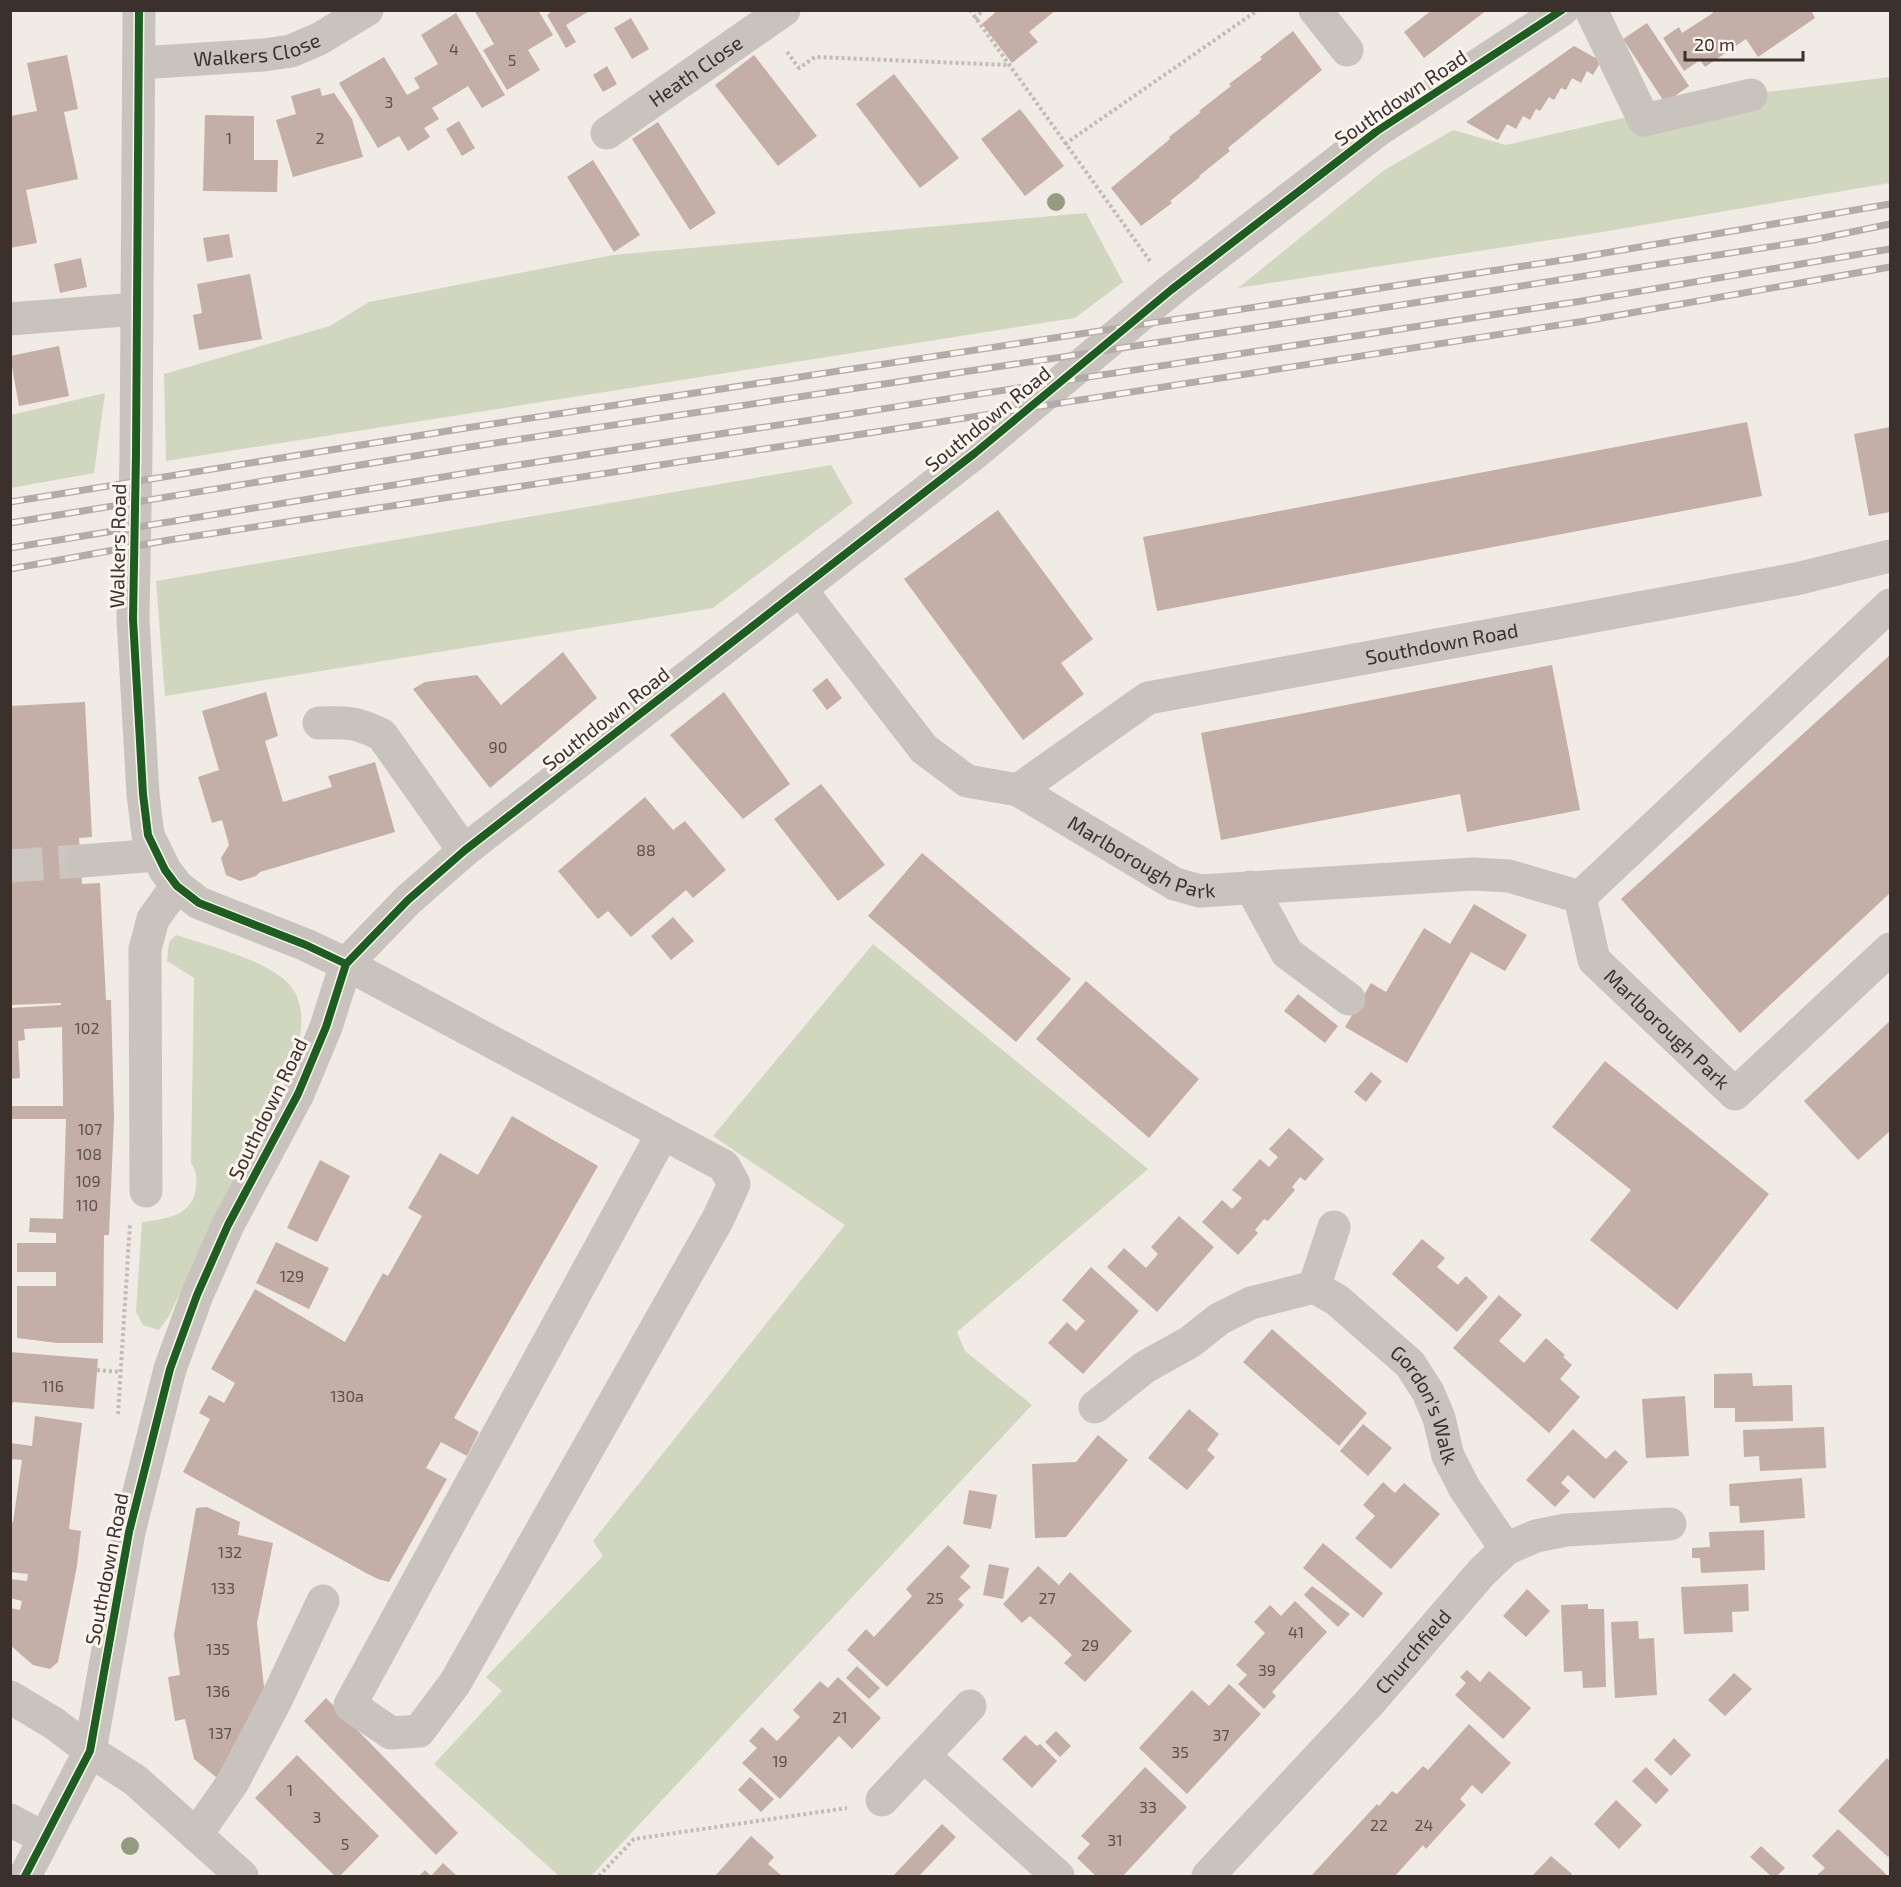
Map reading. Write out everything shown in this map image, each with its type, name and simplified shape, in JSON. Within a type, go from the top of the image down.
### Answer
[{"type":"street","name":"Walkers Road","points":[[139,10],[133,619],[143,794],[148,835],[157,855],[177,886],[199,903],[306,945],[346,964],[663,1133],[724,1166],[734,1184],[718,1219],[455,1683],[419,1731],[391,1733],[350,1705],[663,1133]]},
{"type":"street","name":"Walkers Close","points":[[140,63],[291,51],[319,39],[367,10]]},
{"type":"street","points":[[1315,10],[1347,50]]},
{"type":"street","name":"Southdown Road","points":[[25,1876],[90,1751],[129,1532],[171,1369],[196,1295],[228,1225],[298,1094],[326,1027],[346,964],[408,900],[464,850],[975,453],[1171,290],[1377,131],[1562,10]]},
{"type":"street","points":[[1591,10],[1644,120],[1751,95]]},
{"type":"street","name":"Heath Close","points":[[607,134],[775,16]]},
{"type":"street","points":[[10,319],[136,309]]},
{"type":"street","name":"Southdown Road","points":[[1018,790],[1148,698],[1796,579],[1890,556]]},
{"type":"street","name":"Marlborough Park","points":[[800,589],[924,749],[967,781],[1018,790],[1175,884],[1200,891],[1473,874],[1509,876],[1580,897],[1594,960],[1735,1094],[1890,949]]},
{"type":"street","points":[[1580,897],[1890,605]]},
{"type":"street","points":[[319,723],[344,722],[363,725],[382,735],[464,850]]},
{"type":"street","points":[[81,861],[157,855]]},
{"type":"street","points":[[138,1204],[145,949],[153,920],[177,886]]},
{"type":"street","points":[[1251,887],[1287,952],[1349,999]]},
{"type":"street","points":[[1095,1407],[1145,1367],[1190,1342],[1220,1319],[1251,1303],[1314,1287],[1334,1227]]},
{"type":"street","name":"Gordon's Walk","points":[[1314,1287],[1337,1300],[1410,1364],[1432,1400],[1452,1464],[1465,1489],[1506,1549]]},
{"type":"street","name":"Churchfield","points":[[1208,1876],[1371,1701],[1482,1573],[1506,1549],[1536,1536],[1566,1530],[1670,1524]]},
{"type":"street","points":[[196,1835],[233,1782],[279,1696],[323,1601]]},
{"type":"street","points":[[10,1697],[55,1724],[90,1751],[135,1780],[243,1876]]},
{"type":"street","points":[[882,1800],[970,1706]]},
{"type":"street","points":[[924,1756],[1058,1876]]},
{"type":"street","points":[[10,1820],[44,1838]]},
{"type":"path","points":[[970,10],[1171,290]]},
{"type":"path","points":[[975,19],[983,10]]},
{"type":"path","points":[[1065,144],[1258,10]]},
{"type":"path","points":[[775,16],[799,68],[815,57],[1008,65]]},
{"type":"path","points":[[118,1417],[120,1372],[138,1204]]},
{"type":"path","points":[[97,1370],[120,1372]]},
{"type":"path","points":[[599,1876],[634,1839],[859,1806],[882,1800]]},
{"type":"green space","points":[[1890,77],[1890,183],[1596,233],[1238,288],[1383,171],[1453,130],[1506,145],[1701,100]]},
{"type":"green space","points":[[1086,213],[1123,282],[1075,318],[166,461],[164,374],[330,326],[369,302],[613,255]]},
{"type":"green space","points":[[105,393],[94,473],[11,488],[11,415]]},
{"type":"green space","points":[[831,465],[853,503],[713,608],[165,696],[156,581]]},
{"type":"green space","points":[[176,935],[221,949],[271,970],[283,979],[296,994],[300,1007],[301,1028],[299,1041],[169,1316],[159,1330],[143,1325],[136,1312],[142,1222],[169,1217],[184,1210],[194,1196],[196,1183],[195,1171],[191,1163],[194,978],[167,961],[169,942]]},
{"type":"green space","points":[[873,944],[1148,1169],[957,1332],[965,1351],[1032,1405],[591,1876],[559,1876],[434,1764],[502,1691],[486,1677],[603,1556],[593,1541],[845,1225],[713,1136]]},
{"type":"building","points":[[474,10],[538,10],[553,35],[528,50],[540,70],[507,90],[483,50],[494,44]]},
{"type":"building","points":[[549,10],[591,10],[566,25],[576,42],[566,48],[547,15],[550,13]]},
{"type":"building","points":[[998,10],[1056,10],[1029,32],[1038,42],[1012,63],[982,24]]},
{"type":"building","points":[[1432,10],[1487,10],[1424,58],[1404,32]]},
{"type":"building","points":[[1711,10],[1811,10],[1815,18],[1758,57],[1746,39],[1705,67],[1700,60],[1684,71],[1663,38],[1679,27],[1682,33],[1713,13]]},
{"type":"building","points":[[456,13],[505,95],[482,108],[468,86],[432,108],[439,119],[424,128],[430,137],[408,151],[399,136],[378,148],[339,83],[384,57],[407,95],[420,88],[414,78],[438,64],[421,35]]},
{"type":"building","points":[[631,18],[649,49],[632,59],[614,28]]},
{"type":"building","points":[[1647,23],[1689,86],[1665,103],[1623,39]]},
{"type":"building","points":[[1293,31],[1322,70],[1228,148],[1230,151],[1170,201],[1172,203],[1141,226],[1111,188],[1231,86],[1229,84],[1262,59],[1260,57]]},
{"type":"building","points":[[1574,46],[1601,61],[1593,75],[1587,71],[1581,83],[1572,78],[1566,90],[1561,88],[1554,100],[1549,97],[1540,111],[1536,109],[1530,120],[1523,116],[1516,129],[1507,124],[1498,140],[1466,122]]},
{"type":"building","points":[[67,55],[78,109],[64,112],[78,179],[26,190],[37,243],[10,248],[10,116],[37,111],[27,63]]},
{"type":"building","points":[[754,55],[817,136],[778,166],[715,85]]},
{"type":"building","points":[[607,66],[617,84],[603,92],[593,75]]},
{"type":"building","points":[[894,74],[959,158],[920,188],[856,104]]},
{"type":"building","points":[[320,88],[322,96],[334,93],[352,119],[363,157],[293,177],[276,120],[296,114],[291,96]]},
{"type":"building","points":[[1020,109],[1064,166],[1025,196],[981,139]]},
{"type":"building","points":[[205,115],[254,116],[254,160],[278,160],[277,192],[203,191]]},
{"type":"building","points":[[459,121],[475,148],[462,156],[446,129]]},
{"type":"building","points":[[658,122],[716,213],[690,230],[632,139]]},
{"type":"building","points":[[593,160],[640,235],[614,252],[567,177]]},
{"type":"building","points":[[229,234],[233,257],[207,262],[203,238]]},
{"type":"building","points":[[81,258],[87,287],[60,293],[54,264]]},
{"type":"building","points":[[250,274],[262,339],[199,350],[193,315],[202,313],[197,284]]},
{"type":"building","points":[[59,346],[69,396],[19,406],[10,356]]},
{"type":"building","points":[[1747,422],[1762,496],[1157,611],[1143,537]]},
{"type":"building","points":[[1890,427],[1890,512],[1869,516],[1854,434]]},
{"type":"building","points":[[998,510],[1093,639],[1061,663],[1084,694],[1023,740],[904,579]]},
{"type":"building","points":[[563,652],[597,698],[490,788],[413,689],[425,682],[477,675],[501,705]]},
{"type":"building","points":[[1890,655],[1890,893],[1740,1033],[1621,899]]},
{"type":"building","points":[[1552,665],[1580,810],[1467,832],[1460,794],[1221,840],[1201,733]]},
{"type":"building","points":[[827,678],[842,698],[827,710],[812,690]]},
{"type":"building","points":[[266,692],[278,736],[265,741],[283,802],[332,787],[328,776],[375,762],[395,832],[260,872],[256,876],[240,881],[226,875],[221,858],[229,845],[222,820],[212,823],[198,777],[219,770],[202,711]]},
{"type":"building","points":[[724,692],[790,784],[743,819],[670,735]]},
{"type":"building","points":[[85,702],[92,837],[79,838],[82,884],[100,883],[106,1000],[111,1000],[114,1118],[109,1235],[104,1235],[103,1343],[57,1343],[17,1338],[17,1286],[56,1286],[56,1272],[17,1272],[17,1243],[56,1243],[56,1233],[29,1232],[30,1218],[63,1219],[66,1119],[10,1119],[10,1106],[63,1106],[63,1098],[62,1027],[24,1029],[25,1040],[18,1041],[20,1078],[10,1079],[10,1008],[61,1005],[61,1003],[10,1005],[10,706]]},
{"type":"building","points":[[821,784],[885,865],[838,901],[774,819]]},
{"type":"building","points":[[645,797],[673,830],[685,821],[726,870],[693,898],[686,890],[631,937],[608,911],[598,919],[558,871]]},
{"type":"building","points":[[922,853],[1071,979],[1016,1042],[868,916]]},
{"type":"building","points":[[1474,904],[1527,935],[1505,971],[1471,952],[1407,1063],[1345,1027],[1371,983],[1386,992],[1424,928],[1450,944]]},
{"type":"building","points":[[673,917],[694,941],[671,960],[651,936]]},
{"type":"building","points":[[1086,981],[1199,1079],[1149,1138],[1036,1039]]},
{"type":"building","points":[[1298,994],[1338,1026],[1325,1043],[1284,1011]]},
{"type":"building","points":[[1890,1021],[1890,1131],[1858,1160],[1804,1101]]},
{"type":"building","points":[[1605,1061],[1769,1194],[1677,1310],[1590,1240],[1631,1190],[1552,1127]]},
{"type":"building","points":[[1371,1072],[1382,1081],[1366,1102],[1354,1092]]},
{"type":"building","points":[[512,1116],[598,1166],[454,1418],[479,1432],[467,1456],[441,1442],[426,1468],[447,1479],[389,1582],[366,1573],[183,1472],[210,1419],[199,1413],[209,1395],[224,1403],[235,1383],[211,1369],[255,1289],[345,1342],[383,1273],[388,1276],[422,1216],[408,1208],[440,1153],[478,1175]]},
{"type":"building","points":[[1289,1128],[1324,1159],[1305,1181],[1300,1177],[1292,1187],[1295,1190],[1268,1221],[1264,1219],[1255,1230],[1258,1233],[1238,1255],[1202,1222],[1222,1200],[1232,1209],[1242,1198],[1232,1190],[1260,1159],[1269,1167],[1278,1157],[1269,1149]]},
{"type":"building","points":[[320,1160],[350,1176],[317,1242],[287,1228]]},
{"type":"building","points":[[1179,1216],[1214,1247],[1157,1312],[1107,1267],[1124,1248],[1146,1268],[1158,1254],[1151,1247]]},
{"type":"building","points":[[1422,1239],[1445,1258],[1437,1267],[1458,1285],[1466,1276],[1488,1297],[1457,1332],[1392,1274]]},
{"type":"building","points":[[276,1242],[329,1268],[309,1309],[256,1283]]},
{"type":"building","points":[[1091,1267],[1139,1311],[1083,1374],[1048,1343],[1067,1322],[1076,1331],[1085,1321],[1062,1300]]},
{"type":"building","points":[[1499,1295],[1522,1315],[1499,1341],[1524,1363],[1546,1338],[1565,1355],[1563,1357],[1572,1365],[1560,1379],[1580,1397],[1549,1433],[1453,1348]]},
{"type":"building","points":[[1272,1329],[1367,1413],[1339,1446],[1243,1362]]},
{"type":"building","points":[[10,1352],[98,1359],[94,1409],[13,1402],[10,1411]]},
{"type":"building","points":[[1752,1373],[1753,1386],[1792,1385],[1793,1421],[1735,1422],[1735,1408],[1714,1408],[1714,1374]]},
{"type":"building","points":[[1685,1396],[1689,1456],[1646,1458],[1642,1399]]},
{"type":"building","points":[[1189,1409],[1219,1434],[1207,1450],[1215,1457],[1187,1490],[1148,1458]]},
{"type":"building","points":[[35,1416],[82,1423],[69,1529],[81,1531],[77,1566],[58,1662],[50,1669],[33,1665],[10,1645],[10,1608],[20,1610],[22,1601],[10,1598],[10,1579],[27,1581],[28,1574],[10,1572],[10,1522],[13,1522],[22,1460],[10,1459],[10,1443],[32,1446]]},
{"type":"building","points":[[1363,1424],[1392,1448],[1368,1476],[1340,1451]]},
{"type":"building","points":[[1824,1427],[1826,1468],[1760,1471],[1759,1456],[1744,1457],[1743,1430]]},
{"type":"building","points":[[1573,1429],[1606,1459],[1615,1450],[1628,1462],[1594,1499],[1568,1475],[1561,1483],[1570,1491],[1555,1507],[1526,1480]]},
{"type":"building","points":[[1098,1435],[1128,1460],[1066,1537],[1035,1538],[1032,1464],[1076,1462]]},
{"type":"building","points":[[1802,1478],[1805,1518],[1740,1523],[1739,1506],[1730,1506],[1729,1484]]},
{"type":"building","points":[[1383,1482],[1395,1493],[1404,1483],[1440,1514],[1391,1569],[1355,1538],[1375,1516],[1363,1505]]},
{"type":"building","points":[[969,1490],[997,1495],[991,1529],[963,1524]]},
{"type":"building","points":[[207,1507],[240,1522],[238,1535],[273,1543],[257,1623],[266,1705],[227,1786],[194,1759],[185,1719],[175,1721],[168,1677],[180,1675],[174,1635],[196,1508]]},
{"type":"building","points":[[1764,1530],[1765,1570],[1701,1573],[1700,1558],[1692,1558],[1692,1548],[1710,1547],[1709,1532]]},
{"type":"building","points":[[1323,1543],[1383,1593],[1363,1618],[1303,1568]]},
{"type":"building","points":[[948,1545],[970,1566],[960,1577],[971,1587],[958,1599],[964,1605],[887,1687],[847,1650],[866,1629],[874,1637],[912,1596],[906,1589]]},
{"type":"building","points":[[989,1564],[1009,1568],[1003,1599],[983,1595]]},
{"type":"building","points":[[1038,1566],[1059,1585],[1070,1572],[1132,1631],[1085,1682],[1064,1663],[1072,1655],[1051,1635],[1030,1616],[1022,1623],[1003,1604]]},
{"type":"building","points":[[1748,1584],[1749,1611],[1732,1612],[1733,1632],[1684,1634],[1681,1587]]},
{"type":"building","points":[[1312,1586],[1350,1614],[1338,1627],[1304,1595]]},
{"type":"building","points":[[1527,1589],[1550,1611],[1526,1637],[1503,1616]]},
{"type":"building","points":[[1295,1601],[1327,1632],[1272,1692],[1276,1696],[1264,1709],[1238,1684],[1247,1675],[1236,1665],[1265,1633],[1254,1622],[1270,1605],[1281,1616]]},
{"type":"building","points":[[1588,1604],[1588,1609],[1604,1609],[1606,1687],[1583,1688],[1582,1671],[1564,1672],[1561,1605]]},
{"type":"building","points":[[1638,1621],[1639,1639],[1654,1638],[1657,1695],[1615,1698],[1611,1622]]},
{"type":"building","points":[[857,1666],[880,1688],[869,1699],[846,1678]]},
{"type":"building","points":[[1467,1670],[1480,1682],[1489,1671],[1531,1708],[1503,1739],[1455,1695],[1466,1683],[1460,1677]]},
{"type":"building","points":[[1734,1673],[1752,1689],[1725,1716],[1708,1700]]},
{"type":"building","points":[[838,1677],[881,1718],[852,1749],[839,1736],[780,1799],[742,1763],[757,1748],[749,1741],[762,1727],[777,1741],[800,1717],[793,1710],[820,1681],[828,1688]]},
{"type":"building","points":[[1229,1684],[1261,1714],[1187,1794],[1139,1748],[1192,1690],[1209,1706]]},
{"type":"building","points":[[326,1698],[458,1833],[436,1855],[304,1721]]},
{"type":"building","points":[[1469,1724],[1511,1763],[1482,1794],[1472,1785],[1460,1799],[1466,1805],[1426,1849],[1423,1845],[1395,1876],[1311,1876],[1377,1804],[1379,1806],[1392,1791],[1397,1794],[1423,1766],[1428,1770]]},
{"type":"building","points":[[1056,1731],[1071,1746],[1060,1757],[1045,1742]]},
{"type":"building","points":[[1025,1735],[1037,1746],[1040,1744],[1057,1761],[1032,1788],[1002,1759]]},
{"type":"building","points":[[1674,1738],[1691,1755],[1671,1776],[1654,1760]]},
{"type":"building","points":[[297,1755],[379,1836],[340,1876],[335,1876],[255,1798]]},
{"type":"building","points":[[1887,1758],[1890,1761],[1890,1855],[1888,1857],[1838,1811]]},
{"type":"building","points":[[1145,1767],[1187,1807],[1123,1876],[1096,1876],[1077,1858],[1090,1844],[1081,1836]]},
{"type":"building","points":[[1646,1767],[1669,1790],[1656,1804],[1632,1781]]},
{"type":"building","points":[[750,1777],[774,1799],[761,1812],[738,1790]]},
{"type":"building","points":[[1616,1800],[1642,1825],[1619,1849],[1594,1824]]},
{"type":"building","points":[[942,1824],[956,1837],[919,1876],[895,1876],[894,1875]]},
{"type":"building","points":[[1838,1829],[1886,1874],[1884,1876],[1816,1876],[1825,1868],[1812,1856]]},
{"type":"building","points":[[751,1836],[774,1857],[768,1864],[782,1876],[715,1876]]},
{"type":"building","points":[[1761,1846],[1785,1868],[1777,1876],[1771,1876],[1750,1857]]},
{"type":"building","points":[[1551,1856],[1572,1874],[1570,1876],[1532,1876]]},
{"type":"building","points":[[443,1863],[457,1876],[431,1876]]},
{"type":"building","points":[[425,1870],[431,1876],[419,1876]]},
{"type":"tunnel","points":[[10,866],[81,861]]},
{"type":"railway","points":[[10,502],[466,428],[1576,258],[1890,204]]},
{"type":"railway","points":[[10,523],[469,447],[1299,321],[1813,240],[1890,224]]},
{"type":"railway","points":[[10,548],[473,472],[1582,301],[1890,249]]},
{"type":"railway","points":[[10,569],[169,540],[1585,321],[1890,267]]},
{"type":"cycle path","points":[[139,10],[133,619],[143,794],[148,835],[165,870],[177,886],[199,903],[306,945],[346,964]]},
{"type":"cycle path","points":[[25,1876],[90,1751],[129,1532],[170,1369],[197,1295],[228,1225],[298,1094],[326,1027],[346,964],[408,900],[464,851],[975,453],[1171,290],[1377,131],[1562,10]]}]
